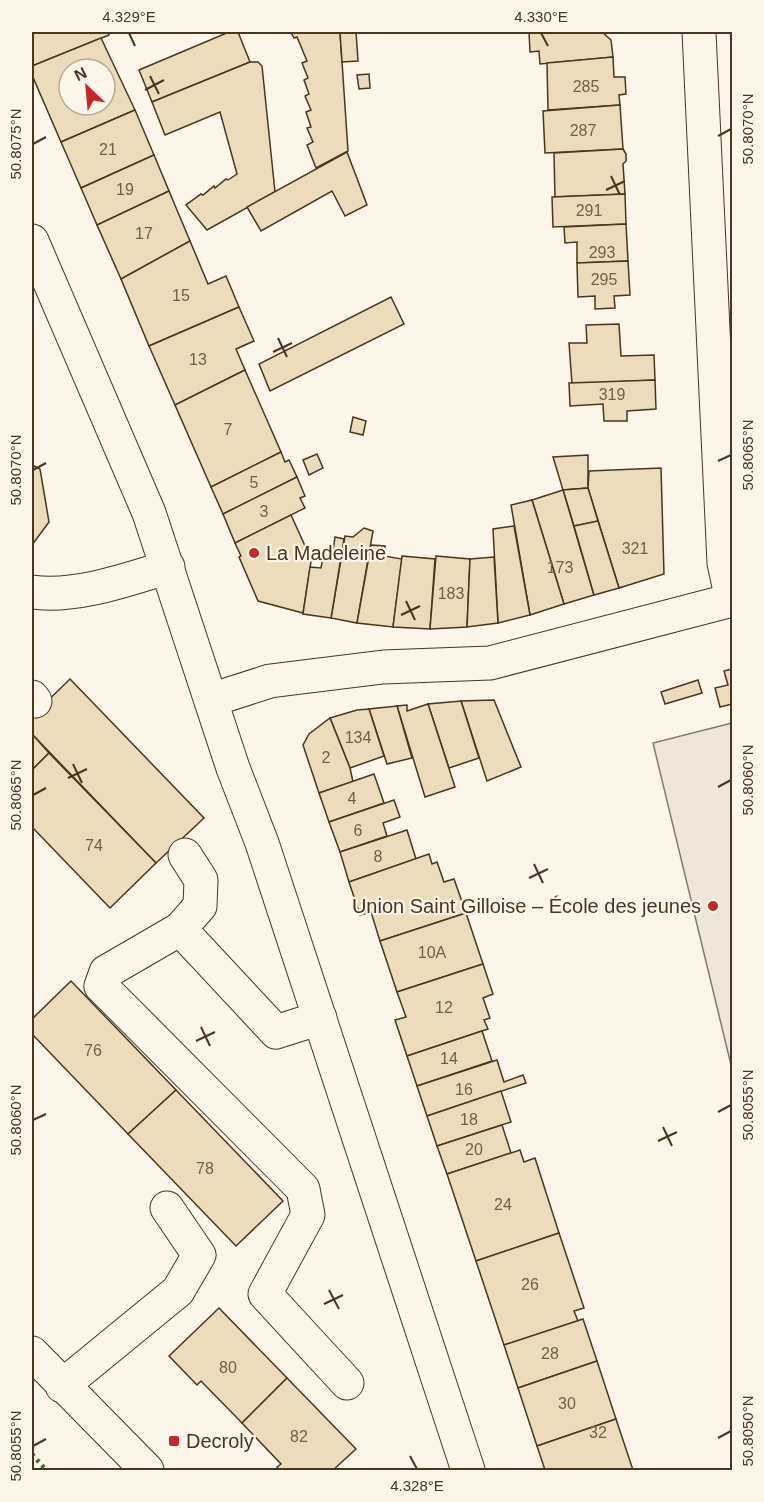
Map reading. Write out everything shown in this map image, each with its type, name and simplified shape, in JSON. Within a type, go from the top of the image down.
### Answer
[{"type":"street","points":[[211,699],[270,681],[293,678],[383,667],[490,663],[732,600],[724,563],[699,32]]},
{"type":"street","points":[[32,241],[149,513],[233,768],[262,843],[468,1470]]},
{"type":"street","points":[[32,592],[52,595],[122,581],[168,567]]},
{"type":"street","points":[[185,855],[201,880],[200,906],[180,929],[106,972],[101,986],[303,1189],[308,1215],[265,1294],[347,1383]]},
{"type":"street","points":[[180,929],[276,1032],[320,1018]]},
{"type":"street","points":[[62,1386],[178,1291],[199,1255],[167,1208]]},
{"type":"street","points":[[32,1353],[147,1470]]},
{"type":"shaded area","name":"Union Saint Gilloise – École des jeunes","points":[[732,723],[732,1069],[653,743]]},
{"type":"building","points":[[32,32],[108,32],[109,35],[32,66]]},
{"type":"building","points":[[229,32],[238,32],[250,62],[152,102],[139,70]]},
{"type":"building","points":[[291,32],[340,32],[348,151],[316,168],[307,145],[313,142],[307,128],[311,127],[306,112],[311,110],[305,96],[309,94],[304,80],[308,78],[302,63],[307,61],[297,37],[294,38]]},
{"type":"building","points":[[340,32],[356,32],[358,61],[342,62]]},
{"type":"building","points":[[529,32],[602,32],[611,40],[613,57],[540,64],[539,51],[530,52]]},
{"type":"building","points":[[101,38],[110,57],[57,57],[57,117],[117,117],[117,72],[135,110],[61,142],[32,75],[32,66]]},
{"type":"building","points":[[613,57],[614,77],[625,77],[626,94],[619,95],[620,105],[548,110],[547,63]]},
{"type":"building","points":[[250,62],[258,62],[262,66],[275,192],[207,230],[186,205],[237,174],[220,112],[165,135],[152,102]]},
{"type":"building","points":[[369,74],[370,88],[359,89],[357,75]]},
{"type":"building","points":[[620,105],[623,149],[545,153],[543,111]]},
{"type":"building","points":[[135,110],[154,155],[81,188],[61,142]]},
{"type":"building","points":[[623,149],[626,154],[626,161],[623,164],[625,194],[555,197],[554,153]]},
{"type":"building","points":[[347,152],[367,205],[345,216],[332,191],[261,231],[247,207]]},
{"type":"building","points":[[154,155],[169,191],[97,225],[81,188]]},
{"type":"building","points":[[169,191],[190,241],[121,279],[97,225]]},
{"type":"building","points":[[625,194],[626,224],[553,227],[552,197]]},
{"type":"building","points":[[626,224],[628,261],[577,263],[577,242],[565,243],[564,227]]},
{"type":"building","points":[[190,241],[208,284],[226,276],[239,307],[149,346],[121,279]]},
{"type":"building","points":[[628,261],[630,295],[614,296],[615,308],[595,309],[595,296],[578,297],[577,263]]},
{"type":"building","points":[[391,297],[404,324],[270,391],[259,364]]},
{"type":"building","points":[[239,307],[254,341],[236,349],[245,370],[175,405],[149,346]]},
{"type":"building","points":[[619,324],[621,356],[654,355],[655,380],[572,384],[569,343],[587,343],[586,325]]},
{"type":"building","points":[[245,370],[281,452],[211,487],[175,405]]},
{"type":"building","points":[[655,380],[656,409],[627,411],[627,421],[604,421],[603,404],[570,406],[569,383]]},
{"type":"building","points":[[353,417],[366,421],[363,435],[350,432]]},
{"type":"building","points":[[281,452],[285,462],[289,460],[297,477],[223,514],[211,487]]},
{"type":"building","points":[[317,454],[323,468],[309,475],[303,460]]},
{"type":"building","points":[[588,455],[588,488],[563,490],[553,457]]},
{"type":"building","points":[[32,465],[40,469],[49,522],[32,545]]},
{"type":"building","points":[[661,468],[664,574],[619,588],[588,488],[589,471]]},
{"type":"building","points":[[297,477],[305,496],[300,498],[305,508],[235,543],[223,514]]},
{"type":"building","points":[[588,488],[598,521],[574,526],[563,490]]},
{"type":"building","points":[[563,490],[594,595],[564,604],[532,500]]},
{"type":"building","points":[[532,500],[564,604],[530,615],[511,505]]},
{"type":"building","points":[[291,515],[306,548],[313,549],[303,613],[258,601],[235,543]]},
{"type":"building","points":[[598,521],[619,588],[594,595],[574,526]]},
{"type":"building","points":[[514,526],[530,615],[498,623],[493,529]]},
{"type":"building","points":[[364,528],[373,531],[357,623],[331,618],[345,536],[353,537]]},
{"type":"building","points":[[335,537],[344,539],[331,618],[303,614],[310,567],[321,568],[324,550],[333,551]]},
{"type":"building","points":[[371,545],[385,546],[384,556],[402,559],[393,627],[357,623]]},
{"type":"building","points":[[402,556],[435,559],[430,629],[393,627]]},
{"type":"building","points":[[436,556],[470,559],[467,627],[430,629]]},
{"type":"building","points":[[494,557],[498,623],[467,627],[470,559]]},
{"type":"building","points":[[732,669],[732,704],[720,707],[715,688],[728,685],[724,671]]},
{"type":"building","points":[[70,679],[204,818],[156,863],[32,734],[32,716]]},
{"type":"building","points":[[698,680],[702,693],[665,704],[661,692]]},
{"type":"building","points":[[494,700],[521,767],[487,781],[461,701]]},
{"type":"building","points":[[461,701],[479,758],[449,768],[428,704]]},
{"type":"building","points":[[428,704],[455,787],[425,797],[397,706],[407,705],[407,711]]},
{"type":"building","points":[[397,706],[412,758],[387,764],[369,709]]},
{"type":"building","points":[[369,709],[384,756],[350,768],[330,718]]},
{"type":"building","points":[[330,718],[350,768],[353,782],[319,793],[303,745],[309,734]]},
{"type":"building","points":[[32,734],[49,753],[32,770]]},
{"type":"building","points":[[49,753],[156,863],[110,908],[32,827],[32,770]]},
{"type":"building","points":[[374,774],[384,803],[329,822],[319,793]]},
{"type":"building","points":[[394,800],[400,817],[383,823],[387,836],[340,852],[329,822]]},
{"type":"building","points":[[407,830],[416,859],[349,882],[340,852]]},
{"type":"building","points":[[429,854],[432,864],[437,862],[444,882],[454,879],[466,913],[380,941],[371,912],[360,915],[349,882]]},
{"type":"building","points":[[466,913],[483,964],[397,992],[380,941]]},
{"type":"building","points":[[483,964],[493,994],[483,998],[490,1018],[484,1020],[488,1029],[407,1056],[395,1020],[406,1017],[397,992]]},
{"type":"building","points":[[71,981],[176,1090],[128,1134],[32,1034],[32,1019]]},
{"type":"building","points":[[482,1031],[492,1061],[417,1086],[407,1056]]},
{"type":"building","points":[[497,1060],[504,1082],[523,1075],[526,1083],[427,1116],[417,1086]]},
{"type":"building","points":[[176,1090],[283,1201],[236,1246],[128,1134]]},
{"type":"building","points":[[501,1091],[511,1122],[437,1146],[427,1116]]},
{"type":"building","points":[[502,1125],[511,1153],[447,1174],[437,1146]]},
{"type":"building","points":[[520,1150],[524,1162],[535,1158],[559,1233],[476,1261],[447,1174]]},
{"type":"building","points":[[559,1233],[584,1308],[574,1311],[578,1321],[504,1345],[476,1261]]},
{"type":"building","points":[[219,1308],[287,1378],[242,1423],[201,1381],[197,1385],[169,1356]]},
{"type":"building","points":[[583,1319],[597,1361],[518,1388],[504,1345]]},
{"type":"building","points":[[597,1361],[616,1419],[537,1446],[518,1388]]},
{"type":"building","points":[[287,1378],[356,1449],[333,1470],[280,1470],[277,1467],[281,1464],[242,1423]]},
{"type":"building","points":[[616,1419],[633,1470],[545,1470],[537,1446]]},
{"type":"hedge","points":[[32,1454],[46,1470]]},
{"type":"place","name":"La Madeleine","points":[[254,553]]},
{"type":"place","name":"Union Saint Gilloise – École des jeunes","points":[[713,906]]},
{"type":"place","name":"Decroly","points":[[174,1441]]}]
